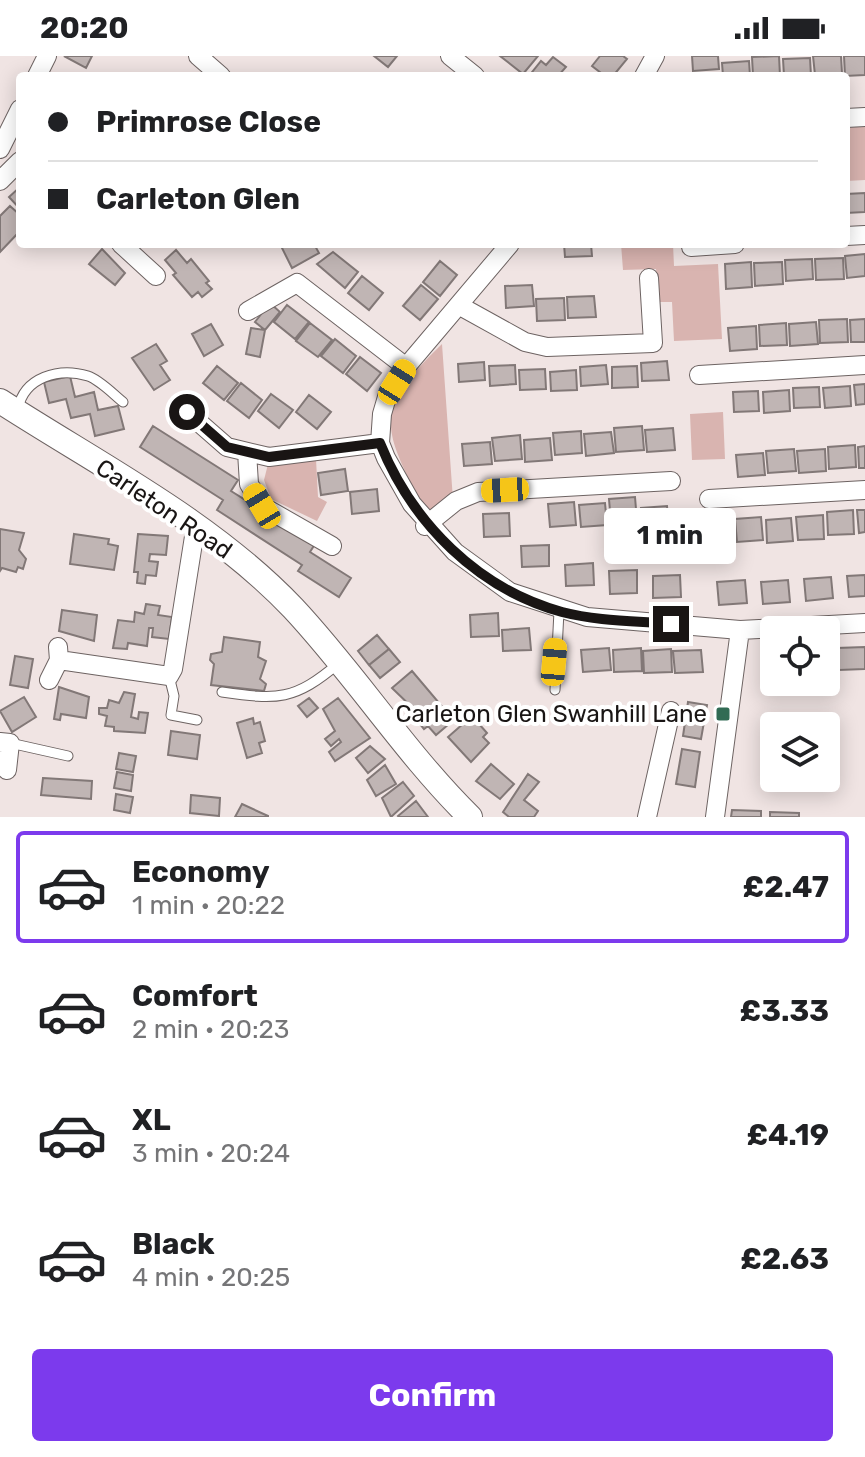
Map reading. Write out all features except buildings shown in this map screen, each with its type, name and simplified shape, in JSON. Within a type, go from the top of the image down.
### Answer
[{"type":"street","points":[[198,56],[216,72]]},
{"type":"street","points":[[450,56],[470,72]]},
{"type":"street","points":[[0,149],[16,117]]},
{"type":"street","points":[[0,181],[16,165]]},
{"type":"street","points":[[125,248],[156,276]]},
{"type":"street","points":[[507,248],[406,367],[387,397],[380,443],[426,525],[481,575],[510,592],[559,611],[587,617],[740,630],[865,623]]},
{"type":"street","points":[[460,306],[525,342],[547,347],[653,343],[649,278]]},
{"type":"street","points":[[248,311],[297,283],[406,367]]},
{"type":"street","points":[[699,375],[865,365]]},
{"type":"street","name":"Carleton Road","points":[[9,406],[196,524],[293,608],[470,817]]},
{"type":"street","points":[[187,412],[227,447],[269,457],[380,443]]},
{"type":"street","points":[[247,452],[249,484],[262,506],[332,546]]},
{"type":"street","points":[[426,525],[456,501],[478,492],[671,481]]},
{"type":"street","points":[[709,499],[865,490]]},
{"type":"street","points":[[49,680],[58,654],[169,676],[196,524]]},
{"type":"street","points":[[715,817],[740,630]]},
{"type":"street","points":[[647,817],[671,711]]},
{"type":"street","points":[[5,742],[7,770]]},
{"type":"lane","points":[[9,406],[30,384],[41,378],[68,372],[91,377],[123,402]]},
{"type":"lane","points":[[555,690],[559,611]]},
{"type":"lane","points":[[222,692],[264,698],[292,695],[318,681],[339,663]]},
{"type":"lane","points":[[169,676],[174,696],[171,715],[197,720]]},
{"type":"lane","points":[[5,742],[68,756]]},
{"type":"shaded area","points":[[865,126],[865,180],[850,181],[850,128]]},
{"type":"shaded area","points":[[621,248],[673,248],[674,266],[718,264],[722,339],[674,341],[672,302],[658,302],[656,269],[623,270]]},
{"type":"shaded area","points":[[442,344],[453,500],[442,508],[428,511],[423,508],[399,457],[391,420],[394,404],[404,387]]},
{"type":"shaded area","points":[[723,412],[725,459],[692,460],[690,414]]},
{"type":"shaded area","points":[[316,459],[318,497],[327,502],[317,521],[271,499],[264,480],[268,464]]},
{"type":"place","name":"Carleton Glen Swanhill Lane","points":[[723,714]]},
{"type":"route","points":[[187,412],[227,447],[269,457],[380,443],[412,504],[455,552],[481,575],[510,592],[559,611],[587,617],[671,624]]}]
